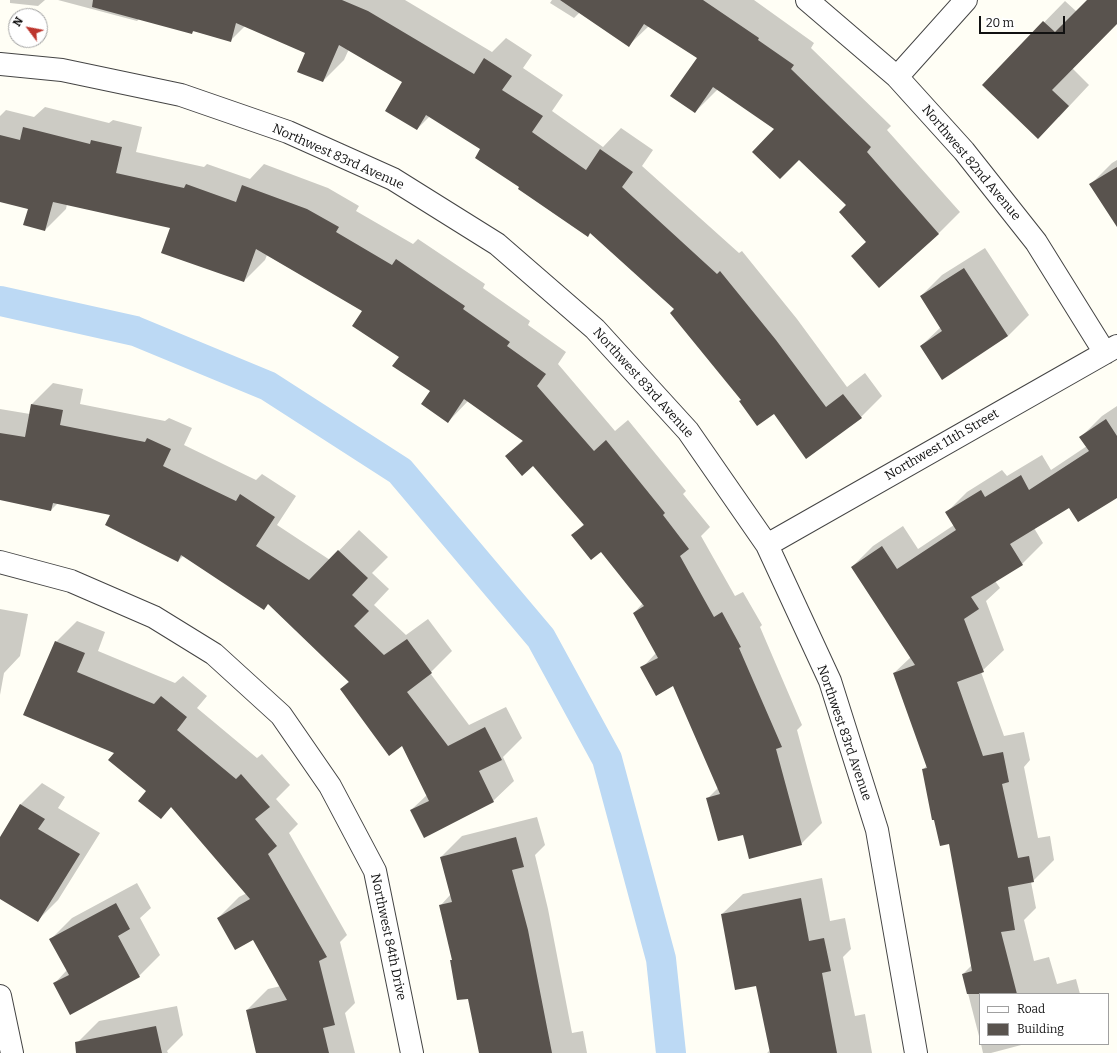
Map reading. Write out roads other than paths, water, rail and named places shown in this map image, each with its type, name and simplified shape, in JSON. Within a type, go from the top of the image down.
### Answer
[{"type":"street","name":"Northwest 82nd Avenue","points":[[806,0],[898,77],[964,152],[1036,242],[1111,349]]},
{"type":"street","points":[[898,77],[966,0]]},
{"type":"street","name":"Northwest 83rd Avenue","points":[[0,64],[62,70],[181,95],[288,132],[393,178],[497,244],[595,329],[688,430],[767,545],[830,681],[877,830],[916,1053]]},
{"type":"street","name":"Northwest 11th Street","points":[[767,545],[1111,349]]},
{"type":"street","name":"Northwest 84th Drive","points":[[0,562],[71,581],[154,617],[214,654],[281,715],[330,786],[375,870],[412,1053]]},
{"type":"street","points":[[0,996],[12,1053]]},
{"type":"waterway","points":[[0,301],[135,331],[268,386],[400,471],[541,638],[607,759],[661,959],[671,1053]]}]
